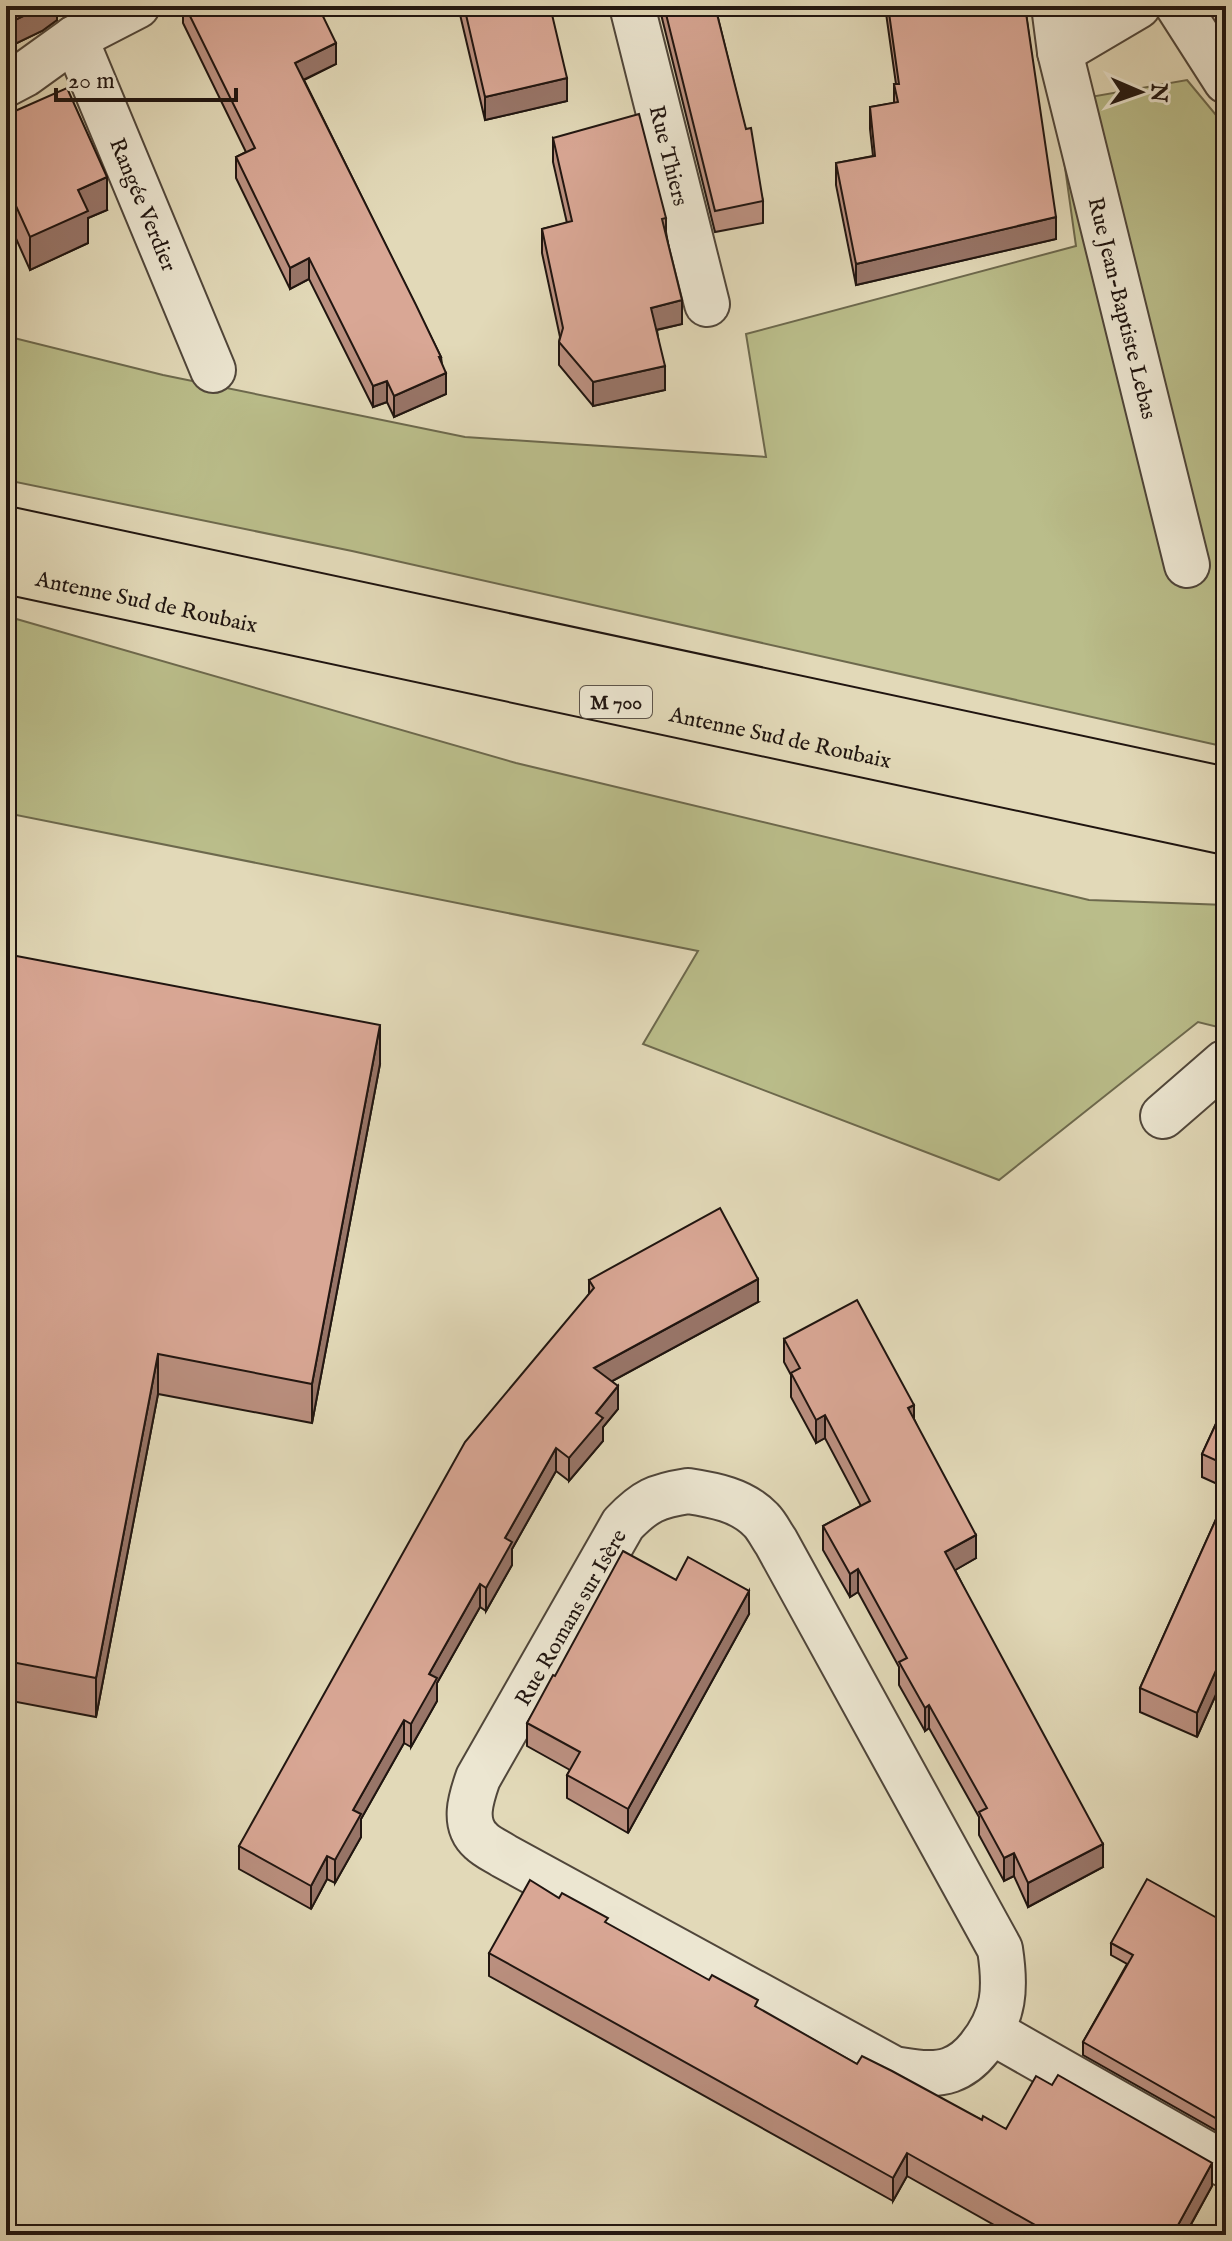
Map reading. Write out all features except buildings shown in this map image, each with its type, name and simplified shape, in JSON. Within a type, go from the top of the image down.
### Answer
[{"type":"highway","name":"Antenne Sud de Roubaix","points":[[6,529],[1226,790]]},
{"type":"highway","name":"Antenne Sud de Roubaix","points":[[6,571],[1226,832]]},
{"type":"street","points":[[6,84],[75,38],[137,6]]},
{"type":"street","name":"Rue Thiers","points":[[632,6],[707,304]]},
{"type":"street","name":"Rue Jean-Baptiste Lebas","points":[[1054,6],[1060,52],[1187,565]]},
{"type":"street","points":[[1060,52],[1138,6]]},
{"type":"street","points":[[1178,6],[1226,81]]},
{"type":"street","name":"Rangée Verdier","points":[[75,38],[213,370]]},
{"type":"street","points":[[1163,1116],[1226,1063]]},
{"type":"street","name":"Rue Romans sur Isère","points":[[688,1491],[716,1495],[739,1504],[761,1519],[1000,1949],[1004,1977],[1001,2007],[992,2032],[972,2057],[948,2071],[920,2073],[894,2069],[479,1840],[470,1822],[470,1799],[478,1778],[623,1524],[641,1506],[665,1495],[688,1491]]},
{"type":"street","points":[[992,2032],[1226,2165]]},
{"type":"green space","points":[[1187,80],[1226,127],[1226,747],[352,551],[6,480],[6,336],[163,375],[465,437],[766,457],[746,334],[1076,246],[1056,103]]},
{"type":"green space","points":[[6,616],[516,763],[1089,900],[1226,905],[1226,1029],[1198,1022],[999,1180],[643,1044],[698,951],[6,813]]}]
